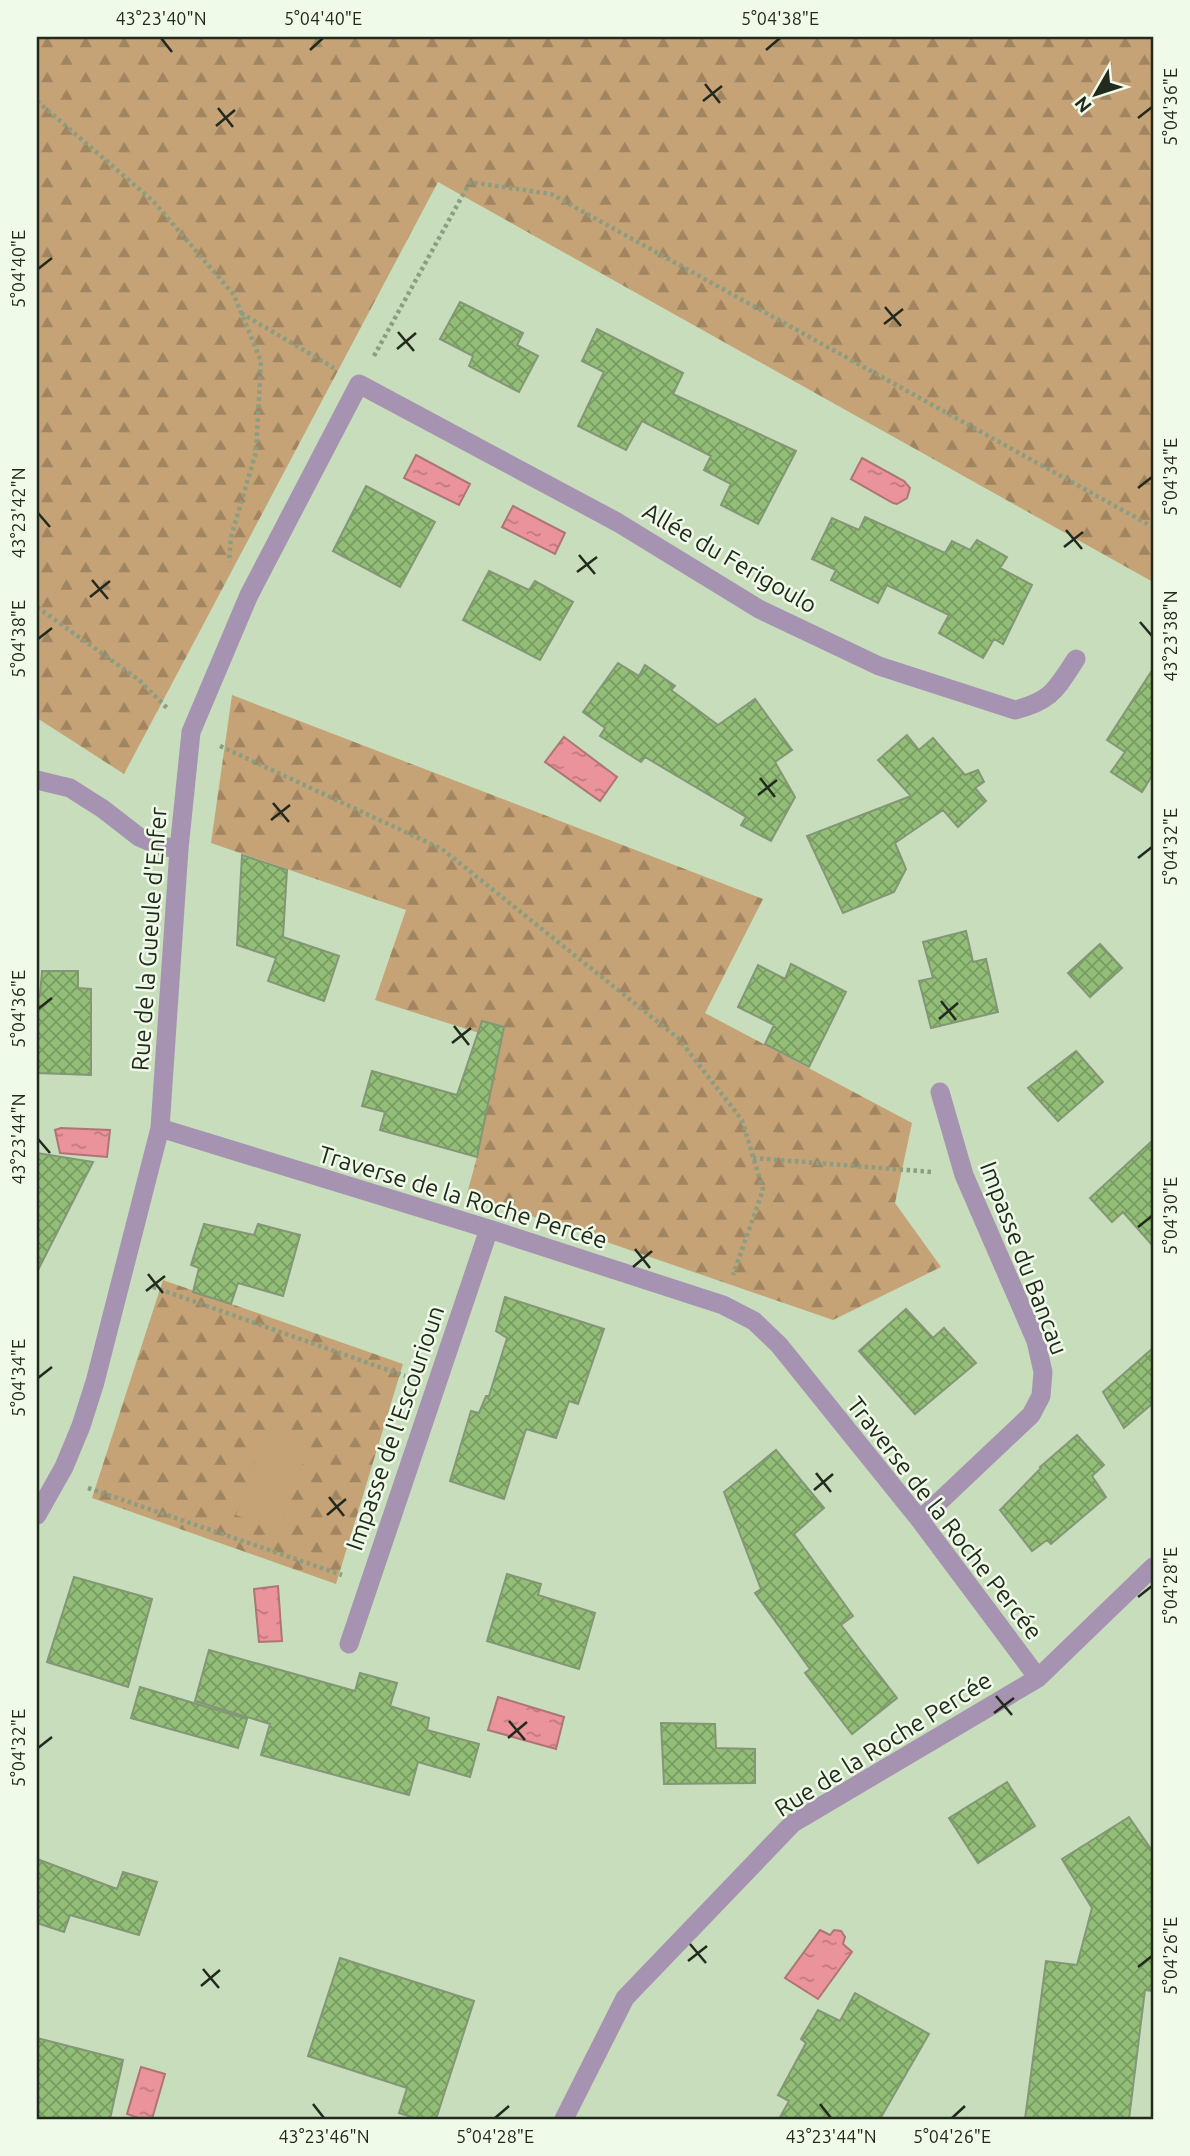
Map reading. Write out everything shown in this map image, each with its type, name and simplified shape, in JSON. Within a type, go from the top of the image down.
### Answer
[{"type":"street","name":"Rue de la Gueule d'Enfer","points":[[37,1515],[58,1478],[81,1426],[95,1382],[160,1128],[179,849],[191,732],[249,595],[359,384]]},
{"type":"street","name":"Allée du Ferigoulo","points":[[359,384],[617,522],[759,608],[879,666],[1015,710],[1036,705],[1055,692],[1076,659]]},
{"type":"street","points":[[37,780],[71,788],[139,836],[160,846],[179,849]]},
{"type":"street","name":"Impasse du Bancau","points":[[920,1520],[1031,1415],[1041,1396],[1043,1372],[1036,1341],[964,1175],[940,1092]]},
{"type":"street","name":"Traverse de la Roche Percée","points":[[160,1128],[723,1305],[754,1321],[779,1345],[920,1520],[1038,1678]]},
{"type":"street","name":"Impasse de l'Escourioun","points":[[349,1644],[488,1229]]},
{"type":"street","name":"Rue de la Roche Percée","points":[[564,2119],[625,1998],[793,1823],[1038,1678],[1153,1567]]},
{"type":"path","points":[[37,102],[153,201],[234,295],[242,313],[261,361],[256,452],[231,537],[229,553],[230,569],[236,581],[249,595]]},
{"type":"path","points":[[242,313],[359,384],[470,182],[551,194],[1153,527]]},
{"type":"path","points":[[37,607],[139,681],[191,732],[442,849],[678,1038],[742,1120],[763,1190],[723,1305]]},
{"type":"path","points":[[753,1158],[964,1175]]},
{"type":"path","points":[[122,1276],[435,1386]]},
{"type":"path","points":[[58,1478],[369,1584]]},
{"type":"green space","points":[[37,37],[1153,37],[1153,582],[438,182],[124,774],[37,718]]},
{"type":"green space","points":[[232,695],[763,899],[705,1013],[912,1123],[895,1203],[941,1267],[833,1320],[467,1194],[501,1040],[375,1000],[406,910],[211,843]]},
{"type":"green space","points":[[163,1280],[403,1364],[336,1584],[92,1498]]},
{"type":"green space","points":[[265,1431],[309,1446],[279,1531],[236,1515]]},
{"type":"water","points":[[416,455],[470,484],[459,505],[404,478]]},
{"type":"water","points":[[862,458],[904,481],[910,488],[907,498],[897,504],[893,503],[851,479]]},
{"type":"water","points":[[513,506],[565,533],[555,554],[502,527]]},
{"type":"water","points":[[564,737],[617,777],[600,801],[545,762]]},
{"type":"water","points":[[55,1130],[110,1130],[107,1157],[60,1153]]},
{"type":"water","points":[[278,1586],[282,1641],[259,1642],[254,1589]]},
{"type":"water","points":[[498,1697],[564,1717],[556,1749],[488,1730]]},
{"type":"water","points":[[820,1930],[830,1935],[834,1930],[841,1931],[845,1937],[843,1944],[852,1952],[818,1999],[785,1978]]},
{"type":"water","points":[[141,2067],[165,2074],[152,2119],[141,2119],[127,2114]]},
{"type":"building","points":[[460,302],[523,333],[517,345],[538,356],[519,392],[469,366],[473,356],[440,339]]},
{"type":"building","points":[[597,329],[683,373],[673,394],[796,451],[758,524],[721,505],[731,484],[704,470],[711,456],[642,421],[626,450],[578,426],[604,372],[582,361]]},
{"type":"building","points":[[366,486],[435,522],[400,587],[333,551]]},
{"type":"building","points":[[865,517],[945,553],[952,541],[970,550],[977,540],[1007,557],[1000,568],[1032,585],[1003,644],[994,639],[983,658],[939,633],[949,615],[887,585],[878,603],[831,580],[836,570],[812,559],[832,518],[859,530]]},
{"type":"building","points":[[489,571],[529,590],[535,581],[573,602],[540,660],[463,620]]},
{"type":"building","points":[[618,663],[639,676],[645,665],[675,686],[671,690],[718,725],[755,699],[792,750],[775,762],[795,797],[771,841],[741,825],[746,817],[645,757],[641,762],[600,736],[605,728],[583,712]]},
{"type":"building","points":[[1153,669],[1153,774],[1142,792],[1111,772],[1125,752],[1107,740]]},
{"type":"building","points":[[907,735],[919,750],[933,738],[965,775],[978,770],[984,782],[975,788],[986,801],[958,827],[943,810],[895,843],[906,869],[894,892],[843,913],[807,836],[911,796],[878,760]]},
{"type":"building","points":[[242,855],[287,870],[283,937],[339,956],[324,1001],[268,981],[276,958],[237,945]]},
{"type":"building","points":[[966,931],[973,962],[986,959],[998,1012],[931,1028],[919,981],[933,978],[923,942]]},
{"type":"building","points":[[1100,944],[1122,968],[1090,997],[1068,973]]},
{"type":"building","points":[[791,964],[846,992],[809,1067],[765,1044],[774,1025],[738,1007],[758,965],[785,979]]},
{"type":"building","points":[[42,971],[78,971],[78,988],[91,989],[91,1075],[37,1073],[37,995],[40,996]]},
{"type":"building","points":[[482,1021],[504,1027],[477,1157],[380,1130],[385,1112],[362,1106],[372,1071],[457,1095]]},
{"type":"building","points":[[1076,1051],[1103,1082],[1058,1121],[1028,1088]]},
{"type":"building","points":[[1153,1140],[1153,1246],[1123,1212],[1112,1222],[1090,1198]]},
{"type":"building","points":[[37,1153],[93,1162],[37,1272]]},
{"type":"building","points":[[204,1224],[254,1235],[258,1224],[300,1235],[283,1296],[238,1283],[231,1304],[193,1292],[199,1268],[191,1265]]},
{"type":"building","points":[[505,1297],[604,1329],[578,1404],[569,1401],[556,1438],[526,1429],[504,1499],[450,1481],[471,1411],[479,1413],[486,1396],[489,1396],[507,1338],[496,1331]]},
{"type":"building","points":[[906,1309],[933,1338],[944,1328],[976,1363],[915,1414],[859,1351]]},
{"type":"building","points":[[1153,1348],[1153,1403],[1124,1428],[1103,1392]]},
{"type":"building","points":[[1077,1435],[1104,1465],[1092,1476],[1106,1497],[1051,1544],[1047,1540],[1032,1551],[1000,1510],[1040,1467]]},
{"type":"building","points":[[776,1450],[824,1508],[794,1534],[853,1616],[841,1625],[897,1698],[852,1734],[805,1673],[810,1669],[755,1593],[761,1589],[724,1492]]},
{"type":"building","points":[[507,1574],[541,1584],[538,1595],[595,1613],[579,1669],[487,1641]]},
{"type":"building","points":[[74,1577],[152,1599],[128,1687],[47,1662]]},
{"type":"building","points":[[209,1650],[355,1691],[360,1673],[397,1683],[390,1706],[429,1718],[427,1730],[479,1744],[470,1777],[418,1762],[409,1795],[261,1755],[270,1724],[195,1701]]},
{"type":"building","points":[[140,1687],[247,1719],[238,1748],[131,1718]]},
{"type":"building","points":[[661,1723],[715,1724],[716,1748],[755,1749],[755,1783],[664,1784]]},
{"type":"building","points":[[1007,1782],[1035,1826],[978,1863],[949,1818]]},
{"type":"building","points":[[1129,1817],[1153,1852],[1153,1991],[1145,1990],[1129,2119],[1025,2119],[1046,1961],[1077,1965],[1092,1908],[1062,1859]]},
{"type":"building","points":[[37,1859],[117,1889],[123,1872],[157,1882],[139,1935],[70,1915],[64,1932],[37,1923]]},
{"type":"building","points":[[340,1958],[474,2001],[436,2119],[418,2119],[399,2113],[407,2088],[308,2056]]},
{"type":"building","points":[[855,1993],[929,2034],[880,2119],[779,2119],[789,2101],[778,2095],[806,2043],[801,2039],[818,2010],[840,2021]]},
{"type":"building","points":[[37,2038],[123,2060],[110,2119],[37,2119]]}]
